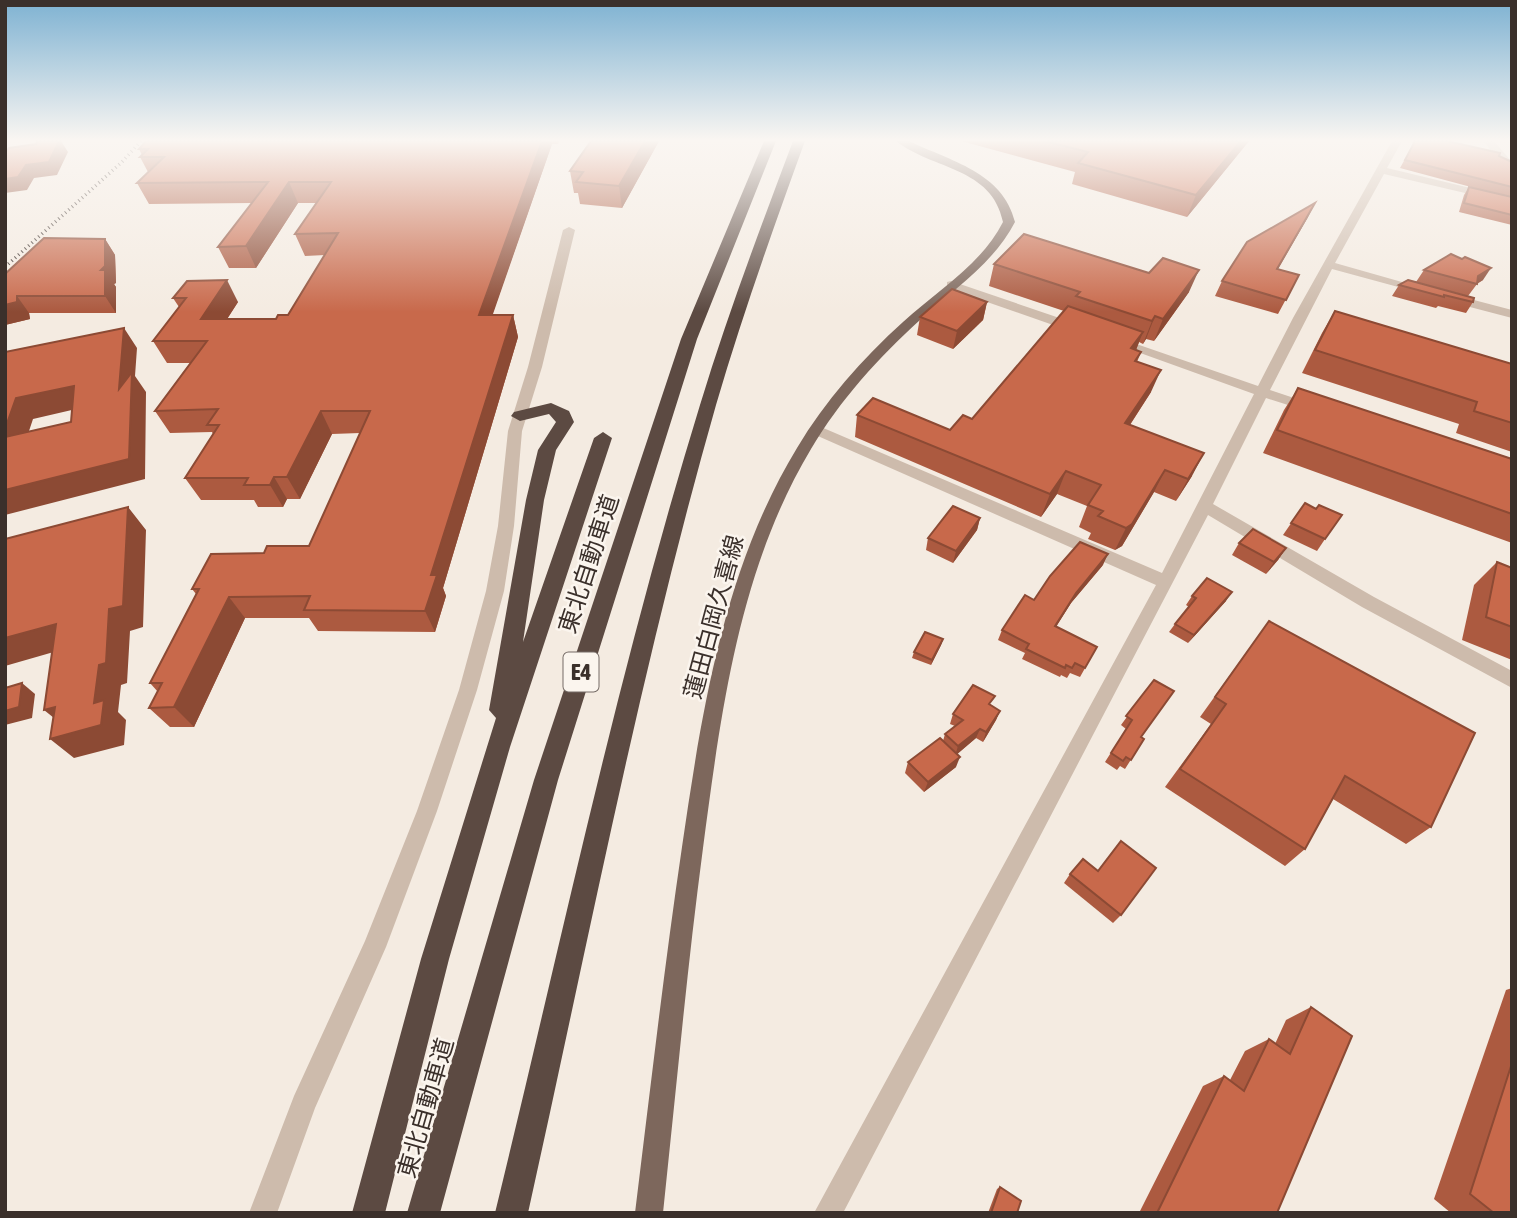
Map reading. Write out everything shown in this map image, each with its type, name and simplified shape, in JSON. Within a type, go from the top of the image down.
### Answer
[{"type":"highway","name":"東北自動車道","points":[[423,1213],[555,754],[689,339],[747,198]]},
{"type":"highway","name":"E4","points":[[511,1213],[646,630],[732,328],[776,198]]},
{"type":"highway","points":[[498,747],[503,685],[535,500],[547,450],[565,422],[563,415],[551,408],[520,416]]},
{"type":"highway","points":[[368,1213],[435,959],[498,747],[603,438]]},
{"type":"main road","name":"蓮田白岡久喜線","points":[[649,1213],[692,846],[720,682],[738,606],[761,535],[792,469],[816,430],[868,363],[978,263],[1000,239],[1009,222],[1007,205],[1000,198]]},
{"type":"street","points":[[828,1213],[1166,582],[1261,391],[1366,198]]},
{"type":"street","points":[[263,1213],[303,1105],[374,947],[427,811],[468,690],[495,592],[508,516],[513,439],[569,230]]},
{"type":"street","points":[[1329,265],[1512,314]]},
{"type":"street","points":[[951,285],[1322,413]]},
{"type":"street","points":[[816,430],[1166,582]]},
{"type":"street","points":[[1204,506],[1368,602],[1512,680]]},
{"type":"building","points":[[256,198],[278,198],[246,246],[218,247]]},
{"type":"building","points":[[320,198],[521,198],[479,315],[513,315],[431,575],[437,575],[425,611],[304,610],[310,596],[229,597],[174,707],[149,708],[162,683],[150,683],[199,589],[192,589],[211,554],[264,553],[267,546],[309,546],[370,411],[321,411],[287,477],[274,477],[270,485],[244,485],[248,478],[185,478],[219,425],[207,425],[218,409],[155,411],[207,341],[153,341],[186,298],[173,298],[187,281],[227,280],[201,319],[276,319],[278,315],[288,315],[338,233],[295,234]]},
{"type":"building","points":[[1466,198],[1512,198],[1512,215],[1464,203]]},
{"type":"building","points":[[1315,203],[1277,269],[1299,275],[1286,300],[1222,281],[1247,242]]},
{"type":"building","points":[[1024,234],[1149,273],[1163,258],[1199,270],[1163,319],[1155,316],[1152,321],[1076,296],[1080,292],[994,264]]},
{"type":"building","points":[[44,238],[105,239],[105,266],[101,270],[105,270],[105,296],[17,296],[17,302],[5,305],[5,274]]},
{"type":"building","points":[[1451,254],[1491,268],[1478,276],[1477,284],[1424,270]]},
{"type":"building","points":[[1408,280],[1474,298],[1473,302],[1399,285]]},
{"type":"building","points":[[952,289],[987,302],[957,331],[920,317]]},
{"type":"building","points":[[1068,306],[1143,332],[1131,348],[1141,352],[1135,361],[1161,370],[1125,423],[1204,453],[1188,479],[1165,470],[1132,524],[1126,528],[1098,516],[1103,511],[1088,505],[1101,485],[1066,471],[1050,494],[857,415],[873,398],[950,430],[963,415],[972,419]]},
{"type":"building","points":[[1335,311],[1512,364],[1512,423],[1474,411],[1477,402],[1315,350]]},
{"type":"building","points":[[124,328],[119,389],[132,372],[129,459],[5,490],[5,437],[71,422],[74,386],[16,398],[5,429],[5,352]]},
{"type":"building","points":[[1298,388],[1512,459],[1512,514],[1277,430]]},
{"type":"building","points":[[1305,503],[1316,509],[1319,505],[1342,515],[1325,539],[1291,523]]},
{"type":"building","points":[[953,506],[980,518],[956,551],[928,538]]},
{"type":"building","points":[[128,507],[123,606],[109,609],[106,663],[99,665],[94,703],[104,700],[101,725],[50,739],[55,707],[44,710],[56,624],[5,638],[5,539]]},
{"type":"building","points":[[1253,529],[1286,548],[1274,562],[1239,543]]},
{"type":"building","points":[[1080,542],[1108,554],[1076,593],[1055,626],[1097,647],[1085,668],[1075,663],[1072,668],[1066,665],[1065,668],[1026,649],[1029,644],[1002,630],[1025,595],[1034,600],[1050,576]]},
{"type":"building","points":[[1497,562],[1512,568],[1512,627],[1486,617]]},
{"type":"building","points":[[1207,578],[1232,592],[1194,635],[1175,624],[1196,598],[1192,596]]},
{"type":"building","points":[[1269,621],[1475,733],[1431,827],[1345,776],[1305,849],[1180,769],[1226,704],[1215,697]]},
{"type":"building","points":[[925,632],[943,639],[932,660],[914,652]]},
{"type":"building","points":[[1154,680],[1174,691],[1141,737],[1144,739],[1131,760],[1126,757],[1123,761],[1111,753],[1132,720],[1126,716]]},
{"type":"building","points":[[22,683],[19,707],[5,711],[5,688]]},
{"type":"building","points":[[973,685],[995,696],[989,704],[1000,711],[986,732],[980,729],[958,746],[945,734],[963,720],[953,714]]},
{"type":"building","points":[[940,738],[960,757],[928,782],[908,762]]},
{"type":"building","points":[[1121,841],[1156,868],[1121,915],[1070,874],[1083,859],[1098,871]]},
{"type":"building","points":[[1311,1007],[1352,1036],[1277,1213],[1157,1213],[1224,1076],[1244,1091],[1269,1039],[1290,1054]]},
{"type":"building","points":[[1512,1063],[1512,1213],[1494,1213],[1470,1194]]},
{"type":"building","points":[[1000,1187],[1021,1201],[1017,1213],[991,1213]]},
{"type":"railway","points":[[5,267],[82,198]]}]
